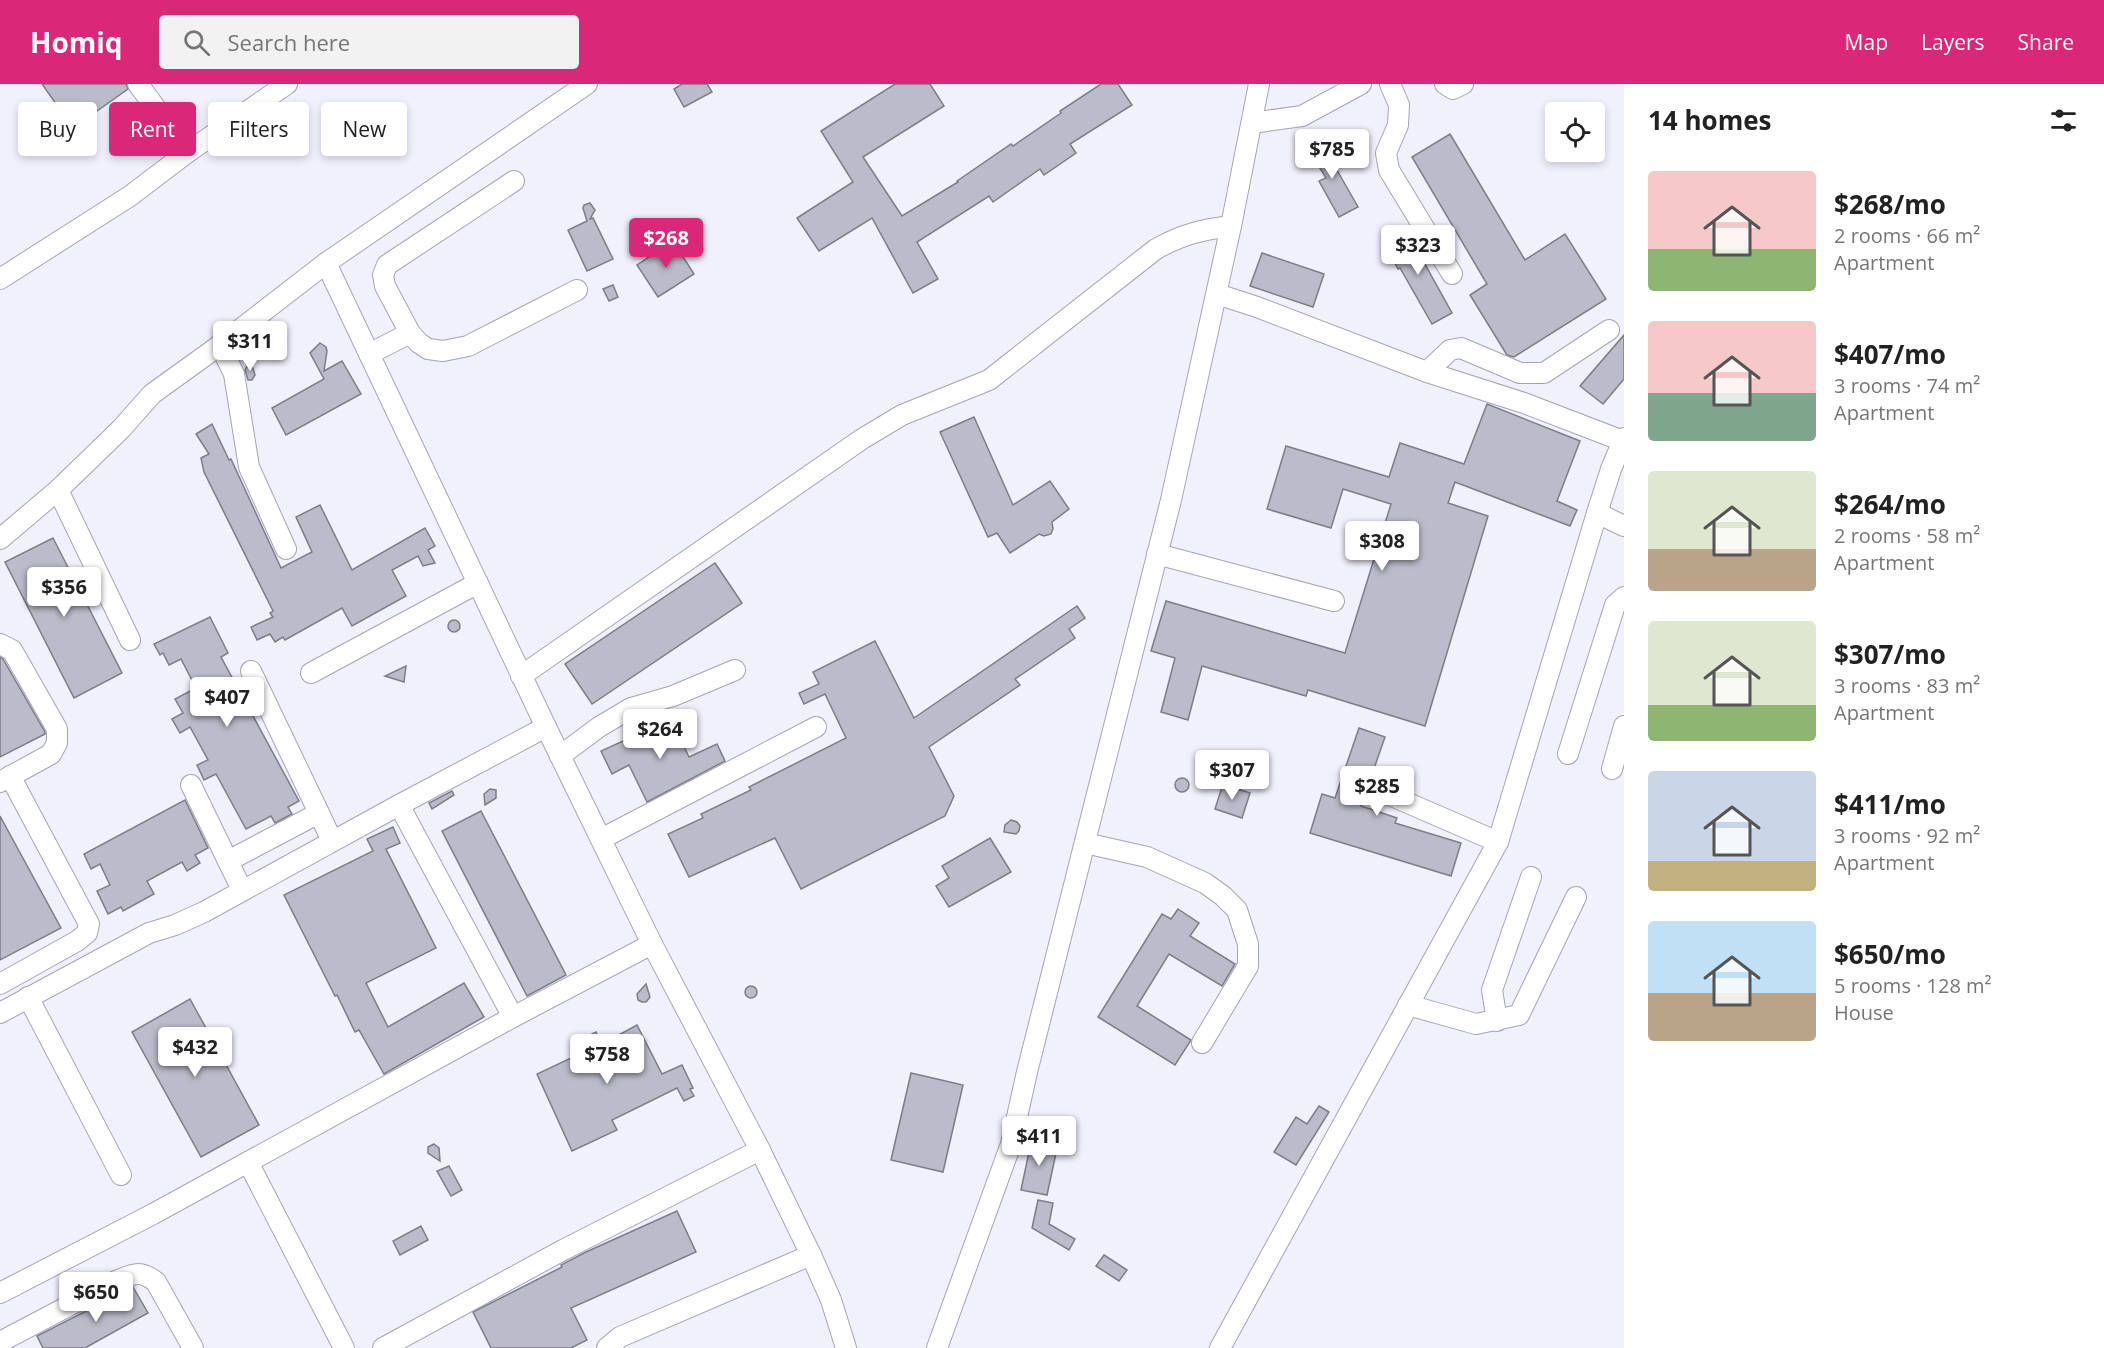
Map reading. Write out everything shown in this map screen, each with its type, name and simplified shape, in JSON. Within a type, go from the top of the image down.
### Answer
[{"type":"street","points":[[138,84],[151,102]]},
{"type":"street","points":[[196,147],[287,84]]},
{"type":"street","points":[[0,539],[58,490],[121,429],[152,394],[326,263],[587,84]]},
{"type":"street","points":[[934,1347],[1011,1144],[1027,1072],[1171,500],[1205,338],[1217,294],[1259,84]]},
{"type":"street","points":[[1252,123],[1302,116],[1361,84]]},
{"type":"street","points":[[1390,84],[1399,105],[1398,125],[1386,153],[1389,170],[1452,274]]},
{"type":"street","points":[[1445,84],[1453,89],[1463,84]]},
{"type":"street","points":[[0,279],[130,196],[183,156]]},
{"type":"street","points":[[514,181],[387,265],[383,275],[385,286],[410,333],[419,344],[428,349],[443,351],[468,346],[578,290]]},
{"type":"street","points":[[521,676],[862,439],[902,415],[989,380],[1156,249],[1174,239],[1197,231],[1231,226]]},
{"type":"street","points":[[326,263],[521,676],[651,944],[760,1150],[811,1256],[831,1300],[846,1348]]},
{"type":"street","points":[[1217,294],[1427,372],[1524,403],[1624,440],[1596,513],[1498,842],[1220,1348]]},
{"type":"street","points":[[1427,372],[1450,350],[1461,348],[1520,373],[1544,373],[1609,330]]},
{"type":"street","points":[[369,354],[410,333]]},
{"type":"street","points":[[219,345],[234,374],[249,467],[286,549]]},
{"type":"street","points":[[58,490],[130,640]]},
{"type":"street","points":[[1596,513],[1624,526]]},
{"type":"street","points":[[1157,554],[1334,601]]},
{"type":"street","points":[[311,673],[478,583]]},
{"type":"street","points":[[1569,754],[1615,605],[1624,597]]},
{"type":"street","points":[[0,644],[12,650],[57,729],[57,743],[51,754],[5,779],[89,924],[87,933],[77,941],[0,984]]},
{"type":"street","points":[[560,756],[599,727],[632,708],[673,696],[735,670]]},
{"type":"street","points":[[251,671],[332,841]]},
{"type":"street","points":[[1612,769],[1624,726]]},
{"type":"street","points":[[0,1013],[149,933],[175,926],[194,917],[546,727]]},
{"type":"street","points":[[601,838],[816,727]]},
{"type":"street","points":[[191,785],[242,890]]},
{"type":"street","points":[[1385,793],[1498,842]]},
{"type":"street","points":[[399,805],[513,1017]]},
{"type":"street","points":[[228,861],[319,813]]},
{"type":"street","points":[[1085,843],[1147,857],[1205,883],[1237,910],[1248,944],[1248,966],[1202,1043]]},
{"type":"street","points":[[1497,1021],[1492,990],[1531,877]]},
{"type":"street","points":[[1408,1005],[1476,1024],[1519,1015],[1576,897]]},
{"type":"street","points":[[0,1293],[651,944]]},
{"type":"street","points":[[28,998],[121,1175]]},
{"type":"street","points":[[383,1348],[563,1250],[760,1150]]},
{"type":"street","points":[[248,1162],[344,1348]]},
{"type":"street","points":[[607,1348],[620,1337],[811,1256]]},
{"type":"street","points":[[0,1342],[116,1281],[136,1273],[147,1274],[156,1282],[193,1348]]},
{"type":"building","points":[[42,84],[126,84],[128,89],[97,111],[97,102],[55,102]]},
{"type":"building","points":[[682,84],[707,84],[712,92],[684,107],[674,89]]},
{"type":"building","points":[[895,84],[930,84],[944,106],[863,157],[902,216],[958,182],[1011,144],[1013,146],[1101,84],[1118,84],[1132,105],[1070,144],[1076,153],[1044,175],[1040,169],[993,202],[989,196],[917,242],[938,279],[913,293],[872,218],[819,251],[797,218],[853,182],[821,131]]},
{"type":"building","points":[[1450,134],[1525,260],[1565,234],[1606,299],[1514,357],[1507,355],[1470,295],[1487,284],[1412,157]]},
{"type":"building","points":[[1318,137],[1358,207],[1339,217],[1319,181],[1326,178],[1306,145]]},
{"type":"building","points":[[590,203],[595,210],[590,219],[593,218],[613,259],[587,271],[568,230],[587,221],[583,208],[584,205]]},
{"type":"building","points":[[1406,230],[1452,313],[1432,324],[1384,242]]},
{"type":"building","points":[[673,241],[694,274],[658,297],[637,265]]},
{"type":"building","points":[[1262,253],[1324,274],[1313,307],[1250,286]]},
{"type":"building","points":[[613,285],[618,297],[609,301],[603,289]]},
{"type":"building","points":[[277,323],[285,327],[283,341],[272,333],[272,328]]},
{"type":"building","points":[[1624,335],[1624,379],[1603,404],[1580,386]]},
{"type":"building","points":[[320,343],[326,347],[327,351],[324,371],[342,361],[361,394],[286,435],[272,408],[324,379],[310,353]]},
{"type":"building","points":[[250,360],[255,375],[252,380],[248,380],[245,370]]},
{"type":"building","points":[[1487,404],[1580,441],[1557,501],[1577,510],[1570,526],[1455,482],[1448,503],[1488,516],[1425,726],[1308,690],[1306,696],[1202,666],[1188,720],[1161,712],[1175,658],[1151,651],[1166,601],[1345,653],[1391,504],[1343,489],[1331,528],[1267,509],[1286,446],[1389,477],[1400,443],[1464,464]]},
{"type":"building","points":[[974,417],[1013,505],[1050,481],[1069,509],[1052,522],[1051,534],[1044,536],[1039,534],[1010,553],[997,533],[988,537],[940,432]]},
{"type":"building","points":[[212,424],[229,460],[231,459],[281,568],[312,552],[296,517],[320,505],[352,570],[425,528],[435,546],[428,550],[435,563],[423,566],[418,556],[392,570],[406,596],[352,626],[342,608],[285,640],[283,637],[275,642],[270,634],[257,640],[251,627],[273,617],[270,613],[273,611],[204,472],[201,458],[209,454],[196,434]]},
{"type":"building","points":[[53,538],[122,673],[74,698],[5,562]]},
{"type":"building","points":[[715,563],[742,603],[592,704],[565,664]]},
{"type":"building","points":[[1077,606],[1085,618],[1069,629],[1075,638],[1015,679],[1020,685],[929,747],[954,796],[945,816],[801,889],[775,838],[689,877],[668,834],[703,818],[701,814],[751,790],[749,787],[846,738],[825,694],[804,704],[799,693],[819,684],[813,672],[875,641],[914,718]]},
{"type":"building","points":[[210,617],[228,653],[221,657],[299,801],[288,807],[292,814],[275,823],[271,816],[246,829],[216,774],[204,780],[197,765],[208,760],[190,727],[180,733],[172,719],[183,713],[175,699],[196,688],[181,659],[169,665],[163,653],[160,655],[154,644]]},
{"type":"building","points":[[456,620],[460,626],[456,632],[452,632],[448,624]]},
{"type":"building","points":[[0,657],[45,734],[0,757]]},
{"type":"building","points":[[406,666],[404,682],[385,676]]},
{"type":"building","points":[[671,719],[689,757],[717,744],[725,761],[647,802],[629,765],[612,774],[601,751]]},
{"type":"building","points":[[1359,728],[1385,737],[1361,806],[1397,818],[1395,823],[1461,843],[1451,876],[1310,833],[1322,794],[1335,798]]},
{"type":"building","points":[[1179,778],[1185,778],[1189,785],[1185,792],[1179,792],[1175,788],[1175,782]]},
{"type":"building","points":[[1223,784],[1250,793],[1242,818],[1215,809]]},
{"type":"building","points":[[490,789],[496,790],[496,798],[485,805],[484,794]]},
{"type":"building","points":[[452,791],[454,795],[432,809],[429,803]]},
{"type":"building","points":[[185,800],[208,848],[195,855],[200,863],[187,871],[182,862],[147,881],[154,894],[123,911],[121,907],[108,914],[97,891],[110,885],[100,864],[91,869],[84,854]]},
{"type":"building","points":[[481,811],[566,975],[527,996],[442,831]]},
{"type":"building","points":[[0,816],[61,928],[0,960]]},
{"type":"building","points":[[1011,820],[1020,826],[1016,834],[1004,832],[1005,825]]},
{"type":"building","points":[[393,827],[400,843],[386,849],[436,948],[366,983],[388,1027],[464,983],[484,1017],[384,1074],[359,1030],[355,1032],[284,895],[373,851],[367,839]]},
{"type":"building","points":[[990,838],[1011,872],[949,907],[936,886],[949,878],[942,866]]},
{"type":"building","points":[[1178,909],[1199,923],[1190,936],[1235,964],[1222,986],[1169,954],[1137,1006],[1191,1040],[1175,1065],[1098,1017],[1162,914],[1171,919]]},
{"type":"building","points":[[646,984],[650,997],[646,1002],[642,1002],[638,1000],[637,994]]},
{"type":"building","points":[[753,986],[757,992],[753,998],[749,998],[745,990]]},
{"type":"building","points":[[190,999],[259,1125],[201,1157],[132,1032]]},
{"type":"building","points":[[637,1025],[662,1074],[682,1065],[693,1088],[690,1089],[694,1096],[684,1101],[677,1088],[612,1120],[617,1130],[572,1151],[537,1074],[584,1052],[578,1041],[596,1032],[602,1044]]},
{"type":"building","points":[[911,1073],[963,1085],[943,1172],[891,1160]]},
{"type":"building","points":[[1319,1106],[1329,1112],[1296,1165],[1274,1152],[1296,1117],[1307,1124]]},
{"type":"building","points":[[1032,1138],[1058,1144],[1047,1195],[1021,1190]]},
{"type":"building","points":[[434,1144],[439,1148],[440,1161],[428,1153],[428,1147]]},
{"type":"building","points":[[449,1166],[462,1190],[451,1196],[437,1171]]},
{"type":"building","points":[[1038,1200],[1053,1203],[1049,1224],[1075,1239],[1069,1250],[1032,1228]]},
{"type":"building","points":[[677,1211],[696,1252],[571,1308],[587,1340],[571,1348],[491,1348],[473,1312],[562,1267],[561,1265],[586,1252]]},
{"type":"building","points":[[421,1226],[428,1240],[400,1255],[393,1241]]},
{"type":"building","points":[[1104,1255],[1127,1270],[1119,1281],[1096,1266]]},
{"type":"building","points":[[133,1287],[148,1313],[85,1348],[43,1348],[37,1336]]}]
